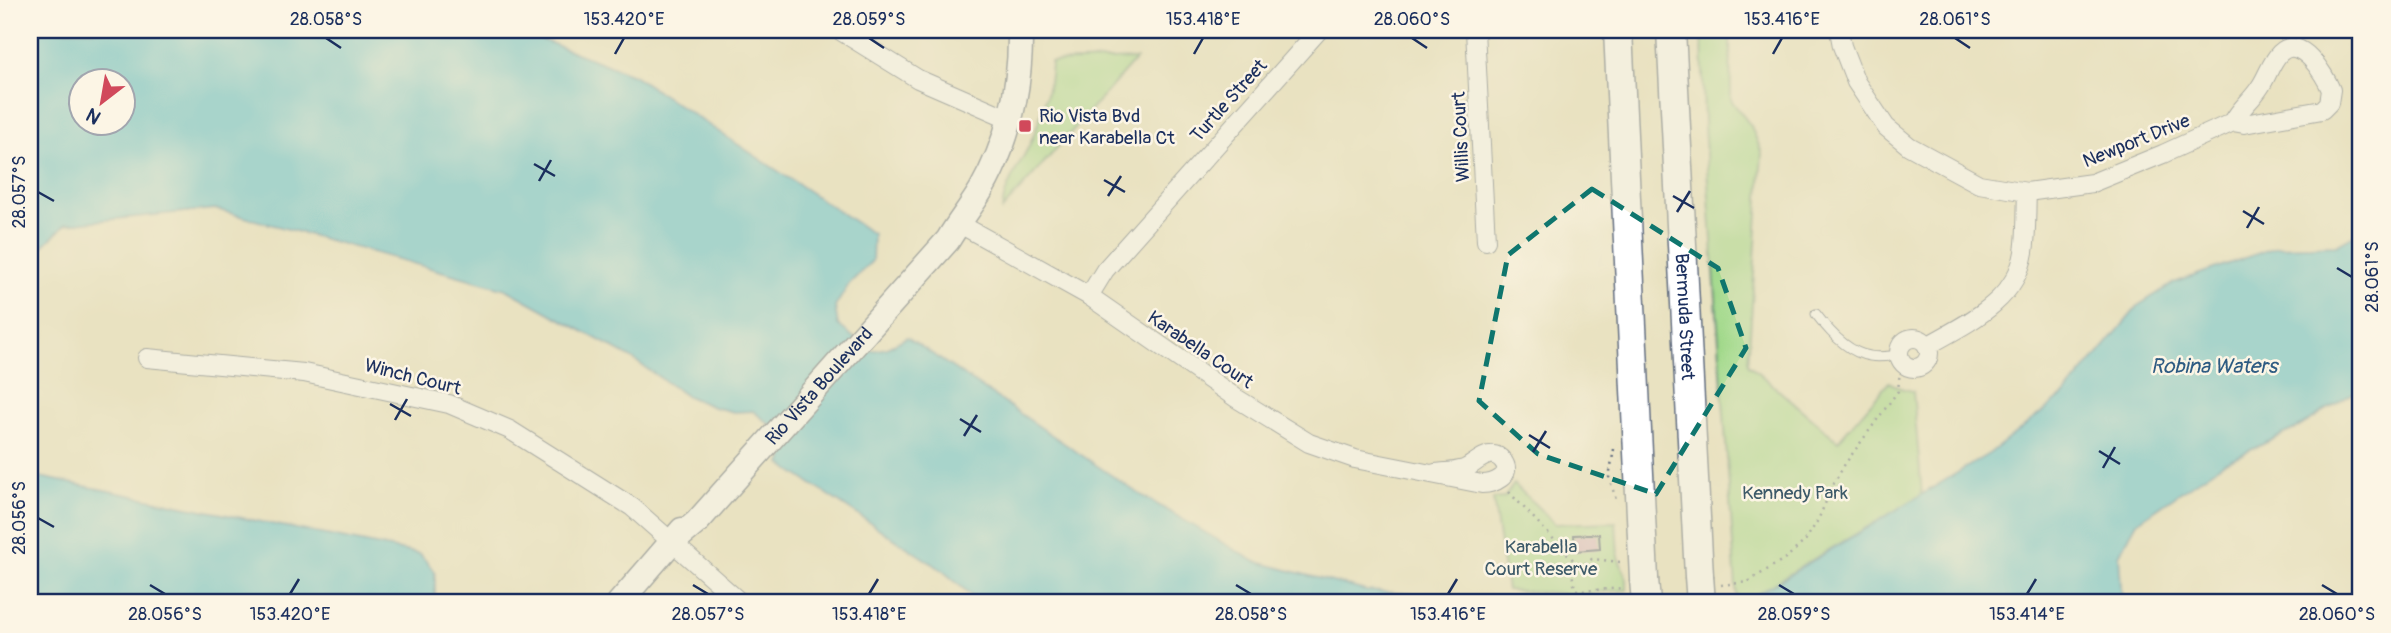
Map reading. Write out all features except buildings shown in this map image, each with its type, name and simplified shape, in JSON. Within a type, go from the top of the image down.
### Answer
[{"type":"main road","points":[[1618,30],[1635,583]]},
{"type":"main road","name":"Bermuda Street","points":[[1671,30],[1705,588]]},
{"type":"street","points":[[839,30],[918,79],[1010,119]]},
{"type":"street","name":"Rio Vista Boulevard","points":[[619,603],[673,542],[692,516],[948,240],[990,172],[1010,119],[1018,79],[1020,30]]},
{"type":"street","name":"Turtle Street","points":[[1088,296],[1105,270],[1319,30]]},
{"type":"street","name":"Willis Court","points":[[1475,30],[1486,241]]},
{"type":"street","name":"Newport Drive","points":[[1839,30],[1842,46],[1856,82],[1886,127],[1935,162],[1979,184],[2027,192],[2092,183],[2163,155],[2233,122],[2244,124],[2322,110],[2327,106],[2332,93],[2311,58],[2294,48],[2287,49],[2279,54],[2263,84],[2238,111],[2233,122]]},
{"type":"street","points":[[2293,30],[2294,48]]},
{"type":"street","points":[[1900,359],[1901,345],[1909,338],[1920,339],[1927,346],[1995,304],[2014,280],[2025,250],[2027,192]]},
{"type":"street","name":"Karabella Court","points":[[958,223],[1088,296],[1236,398],[1309,443],[1355,459],[1482,484],[1499,481],[1506,466],[1502,459],[1493,455],[1484,456],[1463,469],[1435,473]]},
{"type":"street","name":"Winch Court","points":[[147,358],[304,373],[449,404],[510,430],[632,507],[741,603]]},
{"type":"street","points":[[2353,603],[2361,594]]},
{"type":"lane","points":[[1816,314],[1829,330],[1859,353],[1900,359]]},
{"type":"path","points":[[1705,588],[1748,582],[1787,557],[1805,541],[1845,464],[1898,391],[1900,359]]},
{"type":"path","points":[[1499,481],[1579,566]]},
{"type":"path","points":[[1592,559],[1635,583],[1588,591],[1575,589],[1572,573],[1592,559]]},
{"type":"highlighted area","points":[[1592,189],[1718,268],[1746,348],[1656,494],[1538,454],[1479,401],[1508,255]]},
{"type":"green space","name":"Kennedy Park","points":[[1702,30],[1730,30],[1731,100],[1751,126],[1762,153],[1748,364],[1838,441],[1889,382],[1913,391],[1922,495],[1743,603],[1737,603],[1704,125]]},
{"type":"green space","points":[[1136,59],[1002,210],[1009,185],[1041,115],[1047,95],[1051,62]]},
{"type":"green space","name":"Karabella Court Reserve","points":[[1514,484],[1555,524],[1616,522],[1618,557],[1627,579],[1627,590],[1577,594],[1507,590],[1493,499],[1504,498]]},
{"type":"water","points":[[30,30],[502,30],[535,37],[633,75],[873,234],[872,261],[849,284],[835,307],[838,325],[871,351],[887,348],[907,337],[1136,492],[1254,561],[1366,591],[1447,596],[1487,603],[980,603],[943,571],[781,464],[791,441],[753,411],[734,412],[713,407],[685,395],[630,357],[506,289],[215,209],[66,224],[42,247],[30,298]]},
{"type":"water","name":"Robina Waters","points":[[2361,231],[2361,388],[2299,427],[2223,463],[2137,522],[2119,555],[2122,603],[1743,603],[1990,453],[2065,394],[2139,305],[2174,283],[2276,247],[2336,245]]},
{"type":"water","points":[[30,475],[420,554],[435,572],[435,603],[30,603]]},
{"type":"place","name":"Rio Vista Bvd near Karabella Ct","points":[[1025,126]]}]
